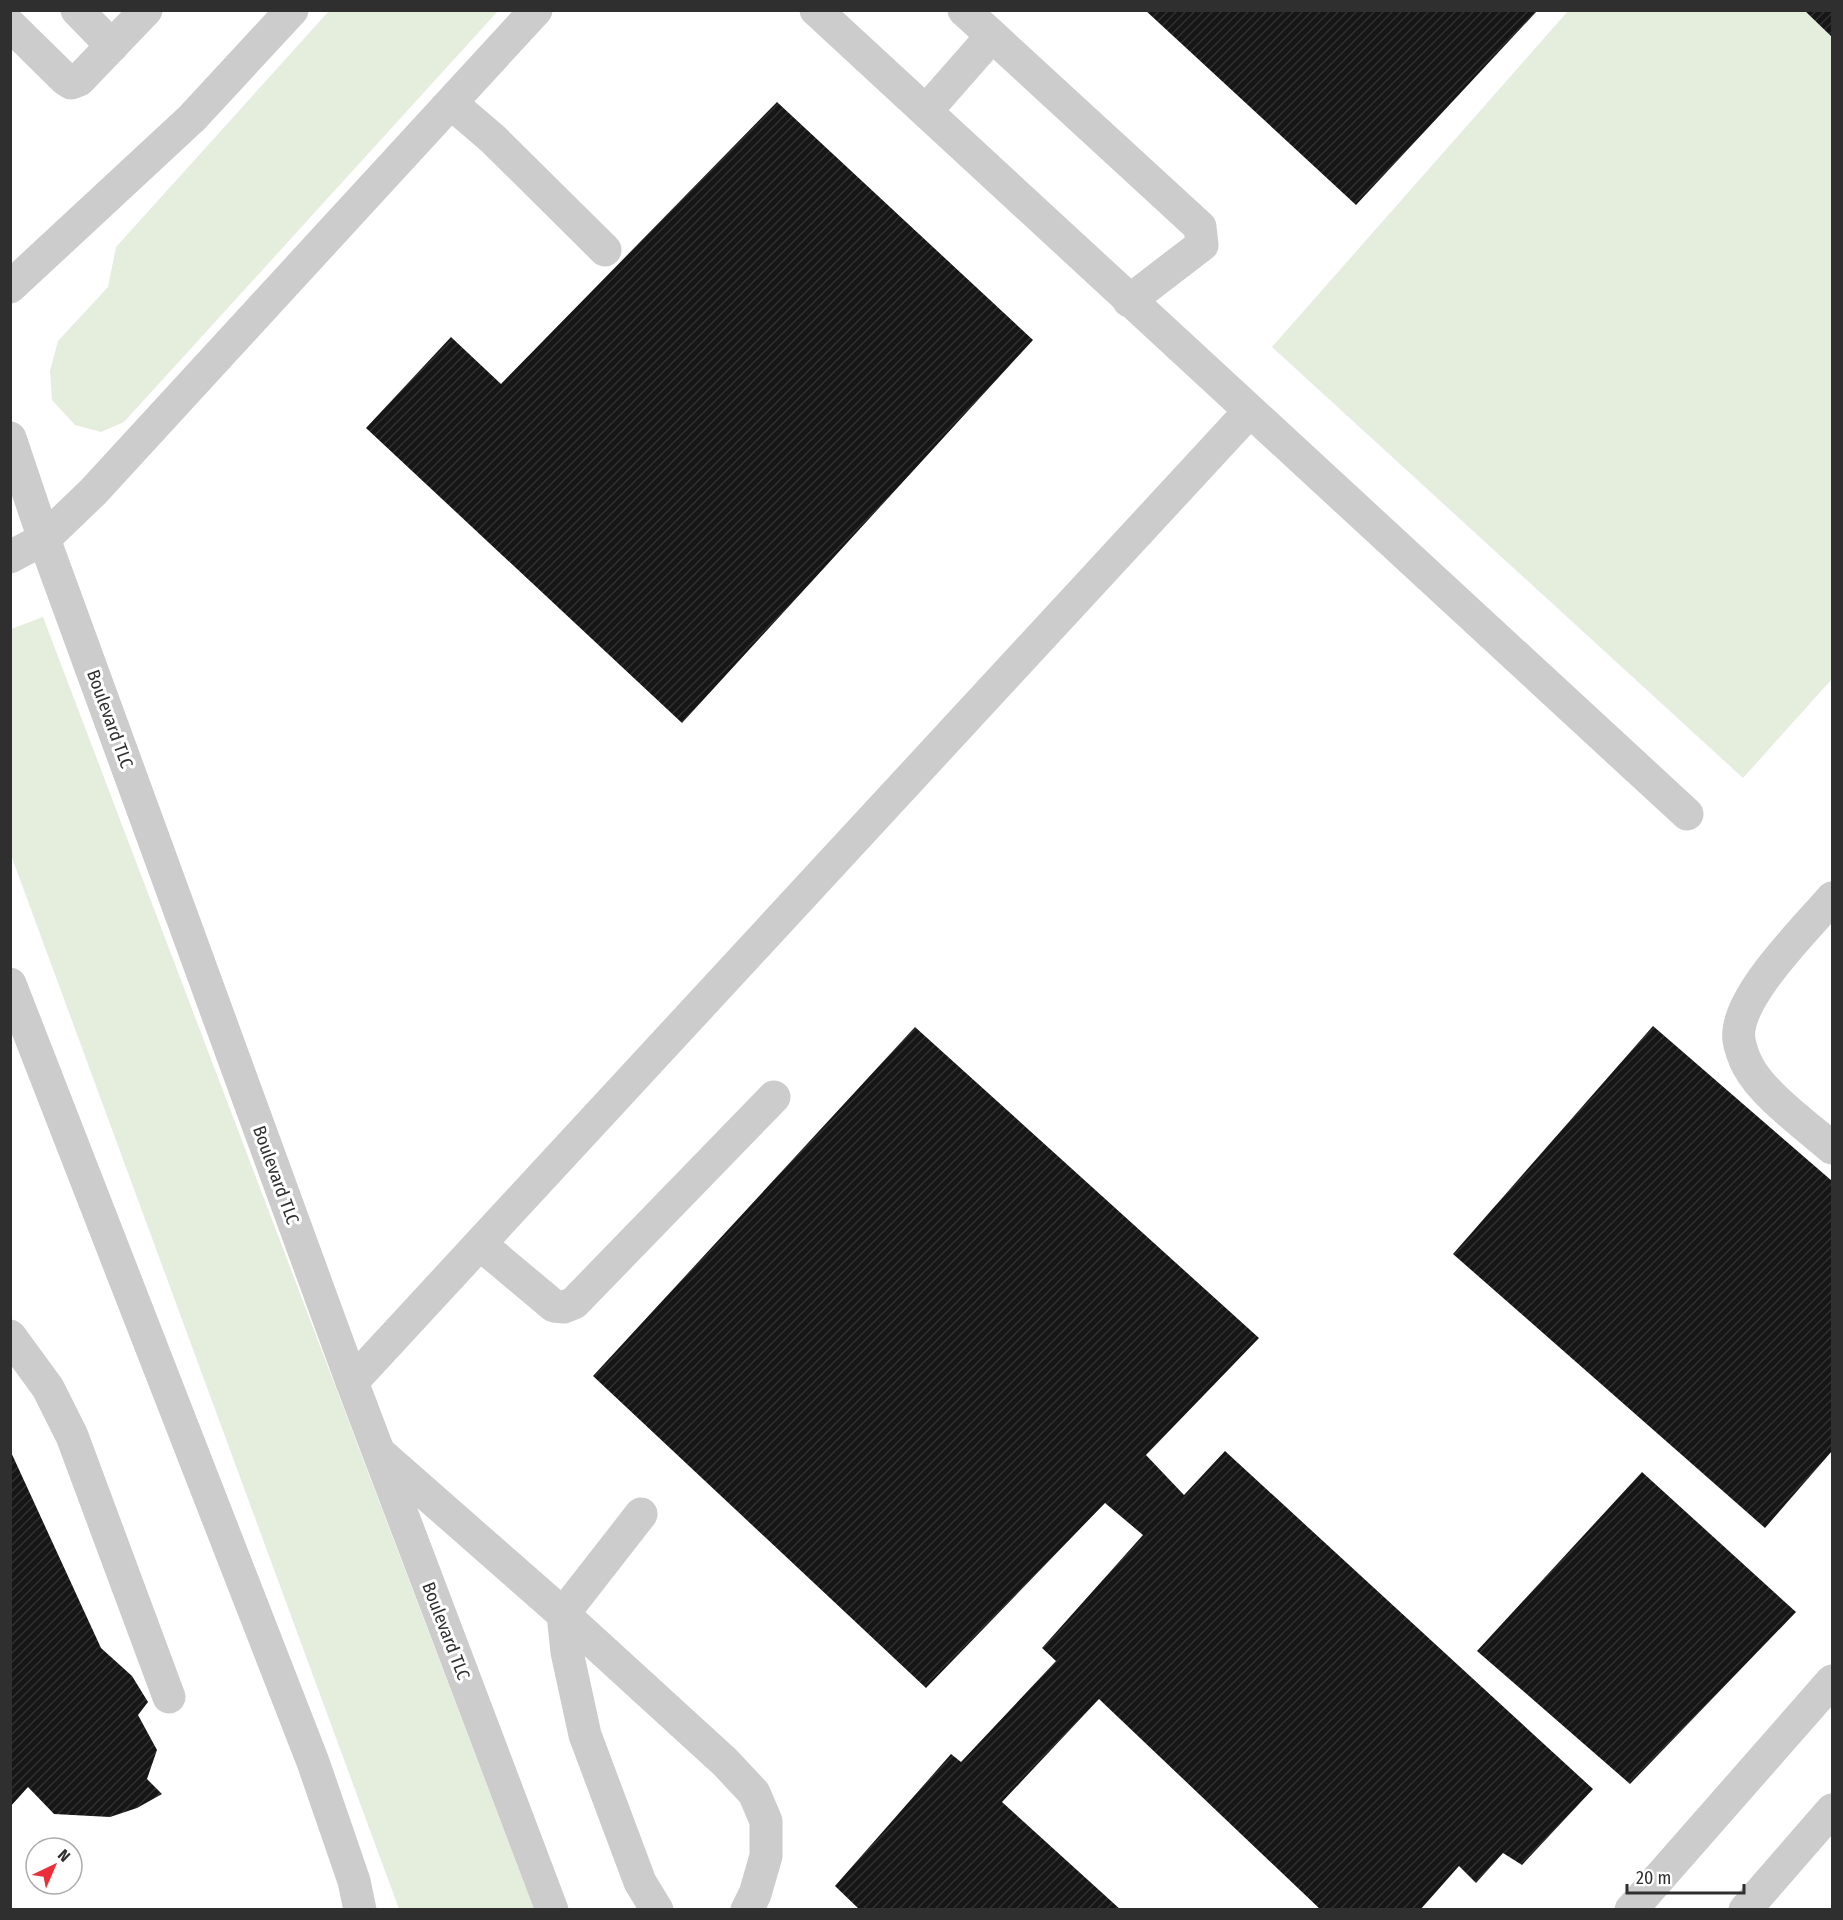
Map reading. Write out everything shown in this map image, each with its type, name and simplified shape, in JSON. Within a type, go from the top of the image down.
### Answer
[{"type":"street","points":[[77,10],[112,46]]},
{"type":"street","points":[[10,25],[64,79],[71,83],[79,80],[146,10]]},
{"type":"street","points":[[10,287],[192,118],[292,10]]},
{"type":"street","points":[[10,557],[44,539],[93,492],[536,10]]},
{"type":"street","points":[[816,10],[1687,814]]},
{"type":"street","points":[[964,10],[1200,227],[1202,245],[1129,301]]},
{"type":"street","points":[[926,111],[992,36]]},
{"type":"street","points":[[451,102],[493,139],[605,250]]},
{"type":"street","points":[[352,1382],[1249,412]]},
{"type":"street","name":"Boulevard TLC","points":[[10,438],[44,539],[352,1382],[552,1910]]},
{"type":"street","points":[[1833,898],[1759,983],[1743,1011],[1738,1039],[1748,1066],[1766,1090],[1833,1148]]},
{"type":"street","points":[[10,984],[313,1762],[354,1881],[360,1910]]},
{"type":"street","points":[[480,1244],[554,1306],[564,1307],[574,1303],[774,1097]]},
{"type":"street","points":[[10,1336],[48,1388],[72,1436],[169,1697]]},
{"type":"street","points":[[379,1453],[563,1614],[725,1762],[754,1793],[766,1821],[766,1856],[755,1894],[747,1910]]},
{"type":"street","points":[[641,1514],[563,1614],[567,1652],[585,1735],[640,1882],[657,1910]]},
{"type":"street","points":[[1631,1910],[1833,1682]]},
{"type":"street","points":[[1745,1910],[1833,1810]]},
{"type":"green space","points":[[329,11],[498,11],[124,422],[101,432],[75,425],[52,400],[50,371],[58,341],[108,287],[116,247]]},
{"type":"green space","points":[[1568,11],[1832,11],[1832,679],[1743,778],[1272,347]]},
{"type":"green space","points":[[43,617],[534,1909],[399,1909],[11,855],[11,629]]},
{"type":"building","points":[[1145,10],[1538,10],[1356,205]]},
{"type":"building","points":[[1804,10],[1832,10],[1832,37]]},
{"type":"building","points":[[777,102],[1033,340],[682,723],[366,428],[451,337],[501,384]]},
{"type":"building","points":[[1653,1026],[1832,1181],[1832,1451],[1765,1528],[1453,1254]]},
{"type":"building","points":[[915,1027],[1259,1338],[1146,1455],[1184,1495],[1225,1451],[1593,1789],[1522,1865],[1503,1853],[1476,1883],[1459,1866],[1420,1910],[1321,1910],[1099,1699],[1002,1802],[1121,1910],[860,1910],[835,1886],[951,1754],[961,1762],[1056,1661],[1042,1648],[1143,1535],[1105,1503],[926,1688],[593,1376]]},
{"type":"building","points":[[10,1450],[101,1648],[132,1676],[148,1702],[138,1715],[157,1750],[147,1779],[162,1794],[137,1808],[110,1817],[54,1814],[28,1787],[10,1807]]},
{"type":"building","points":[[1642,1472],[1796,1612],[1630,1784],[1477,1651]]}]
